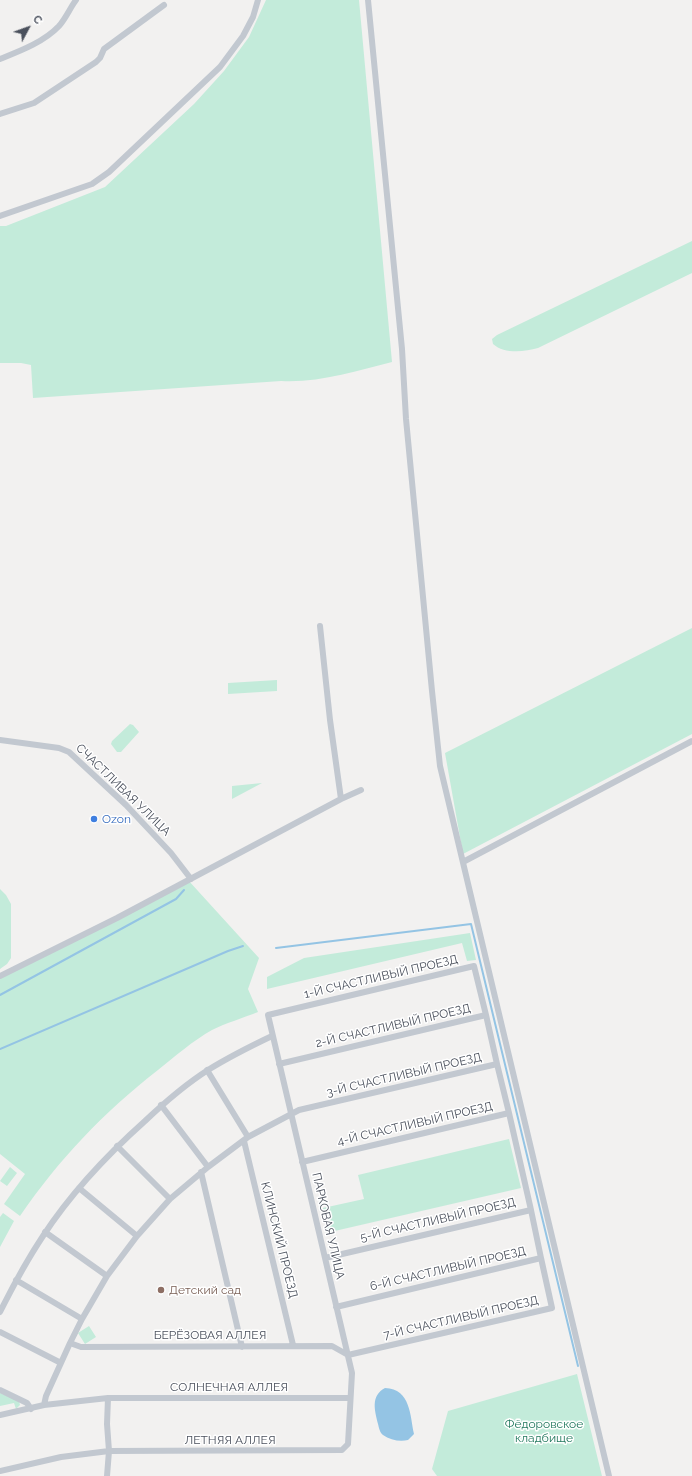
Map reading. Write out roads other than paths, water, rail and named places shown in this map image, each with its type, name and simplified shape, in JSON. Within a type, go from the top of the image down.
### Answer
[{"type":"street","points":[[0,59],[17,52],[48,35],[65,18],[76,0]]},
{"type":"street","points":[[0,216],[92,184],[109,172],[220,67],[243,36],[253,17],[258,0]]},
{"type":"street","points":[[368,0],[402,349],[406,419],[440,766],[609,1476]]},
{"type":"street","points":[[0,114],[34,103],[100,58],[104,49],[164,5]]},
{"type":"street","points":[[320,626],[330,720],[341,799]]},
{"type":"street","name":"СЧАСТЛИВАЯ УЛИЦА","points":[[0,740],[59,748],[69,752],[139,819],[171,853],[191,879]]},
{"type":"street","points":[[463,862],[692,740]]},
{"type":"street","points":[[0,976],[117,918],[341,799],[361,790]]},
{"type":"street","name":"1-Й СЧАСТЛИВЫЙ ПРОЕЗД","points":[[268,1015],[474,966],[486,1015]]},
{"type":"street","name":"ПАРКОВАЯ УЛИЦА","points":[[268,1015],[352,1373],[348,1444]]},
{"type":"street","name":"2-Й СЧАСТЛИВЫЙ ПРОЕЗД","points":[[279,1064],[486,1015],[497,1064]]},
{"type":"street","points":[[0,1312],[16,1280],[45,1232],[78,1188],[117,1146],[161,1105],[207,1070],[231,1056],[272,1036]]},
{"type":"street","name":"3-Й СЧАСТЛИВЫЙ ПРОЕЗД","points":[[44,1405],[46,1396],[82,1318],[107,1276],[137,1236],[170,1199],[208,1166],[246,1139],[299,1110],[497,1064],[509,1113]]},
{"type":"street","name":"КЛИНСКИЙ ПРОЕЗД","points":[[207,1070],[246,1139],[293,1345]]},
{"type":"street","points":[[161,1105],[208,1166]]},
{"type":"street","name":"4-Й СЧАСТЛИВЫЙ ПРОЕЗД","points":[[302,1162],[509,1113],[519,1161]]},
{"type":"street","points":[[117,1146],[170,1199]]},
{"type":"street","name":"5-Й СЧАСТЛИВЫЙ ПРОЕЗД","points":[[324,1258],[531,1210],[519,1161]]},
{"type":"street","points":[[201,1172],[242,1347]]},
{"type":"street","points":[[78,1188],[137,1236]]},
{"type":"street","name":"6-Й СЧАСТЛИВЫЙ ПРОЕЗД","points":[[336,1307],[541,1258],[531,1210]]},
{"type":"street","points":[[45,1232],[107,1276]]},
{"type":"street","name":"7-Й СЧАСТЛИВЫЙ ПРОЕЗД","points":[[348,1356],[552,1308],[541,1258]]},
{"type":"street","points":[[16,1280],[82,1318]]},
{"type":"street","points":[[0,1332],[61,1364]]},
{"type":"street","name":"БЕРЁЗОВАЯ АЛЛЕЯ","points":[[70,1343],[80,1347],[332,1346],[348,1356]]},
{"type":"street","points":[[0,1390],[27,1403],[31,1409]]},
{"type":"street","points":[[108,1398],[107,1424],[110,1451],[108,1476]]},
{"type":"street","name":"СОЛНЕЧНАЯ АЛЛЕЯ","points":[[0,1415],[44,1405],[108,1398],[350,1398]]},
{"type":"street","name":"ЛЕТНЯЯ АЛЛЕЯ","points":[[0,1471],[61,1457],[110,1451],[342,1450],[348,1444]]},
{"type":"water","points":[[385,1388],[400,1393],[405,1398],[410,1412],[414,1434],[408,1440],[398,1441],[386,1437],[380,1432],[376,1414],[375,1399],[380,1391]]},
{"type":"waterway","points":[[0,995],[176,899],[184,890]]},
{"type":"waterway","points":[[276,948],[471,924],[578,1366]]},
{"type":"waterway","points":[[0,1049],[228,951],[243,946]]},
{"type":"place","name":"Ozon","points":[[94,819]]},
{"type":"place","name":"Детский сад","points":[[161,1290]]},
{"type":"park label","name":"Фёдоровское кладбище","points":[[544,1431]]}]
